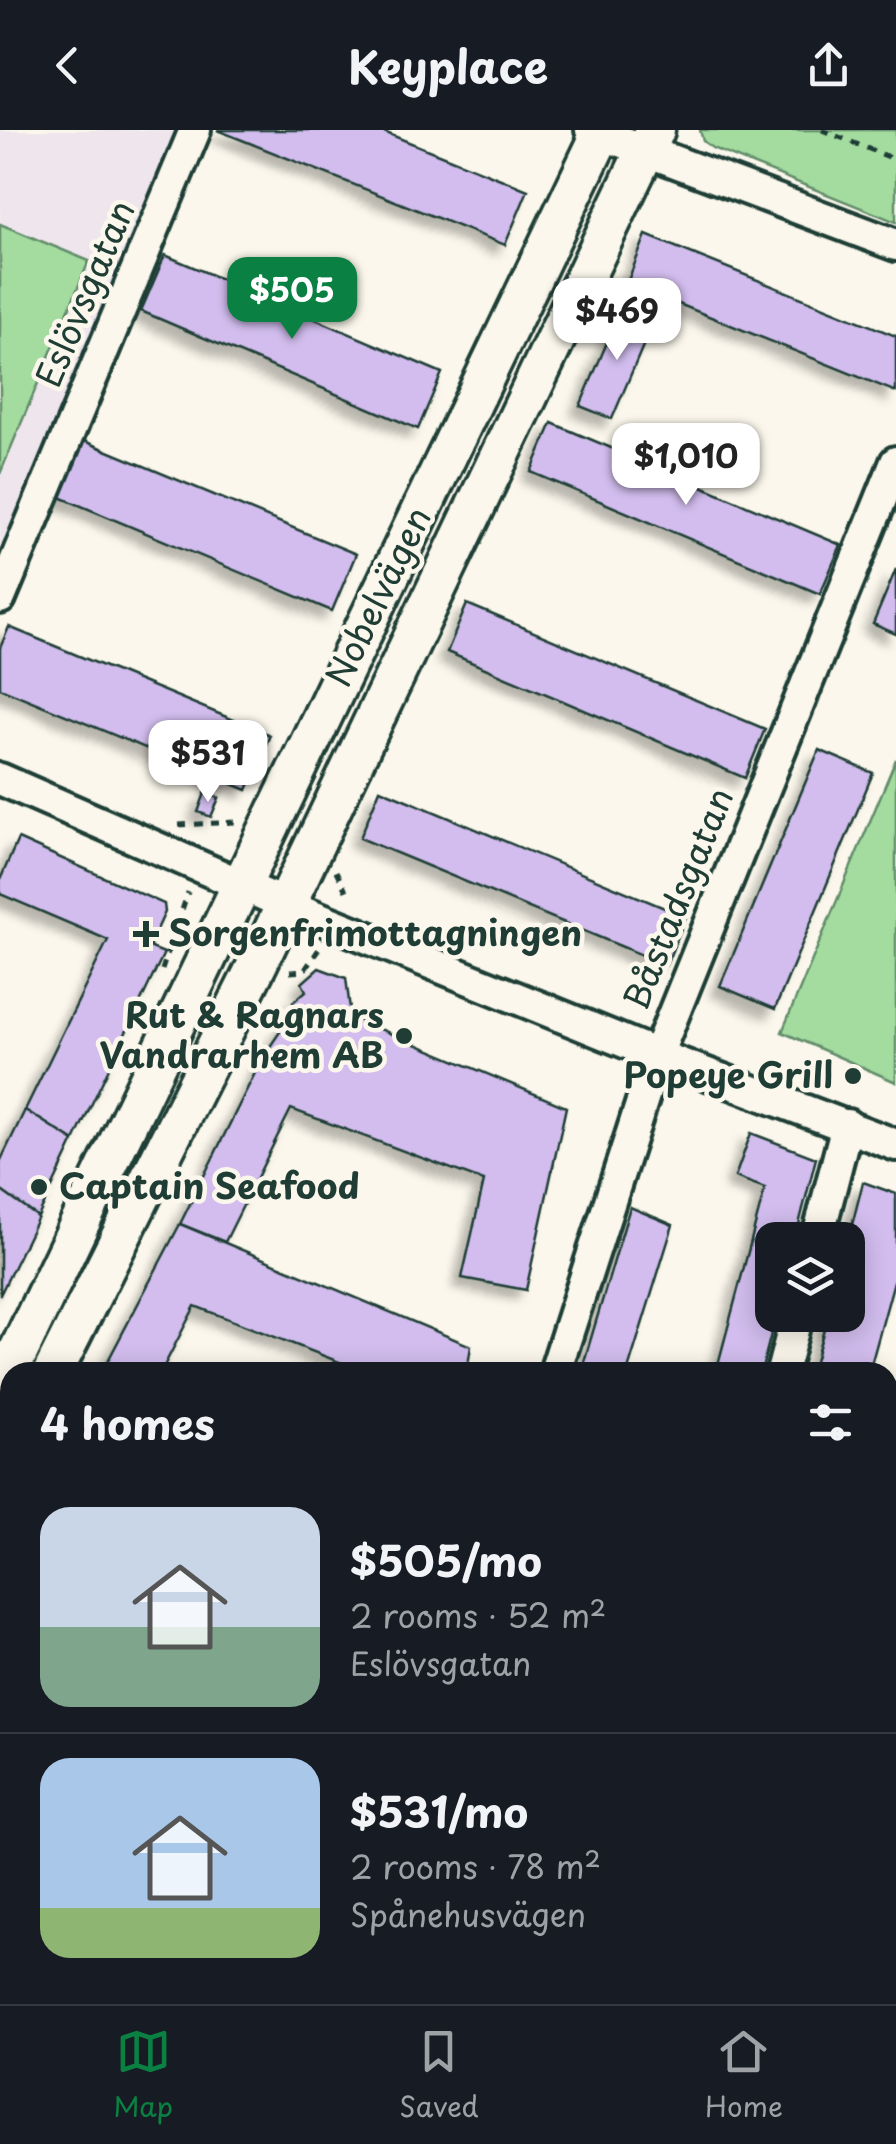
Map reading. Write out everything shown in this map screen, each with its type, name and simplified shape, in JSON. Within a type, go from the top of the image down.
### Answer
[{"type":"main road","name":"Nobelvägen","points":[[8,1348],[242,884],[599,131]]},
{"type":"main road","name":"Nobelvägen","points":[[58,1362],[286,904],[649,140]]},
{"type":"street","name":"Eslövsgatan","points":[[0,598],[195,130]]},
{"type":"street","points":[[599,131],[649,140],[896,245]]},
{"type":"street","name":"Båstadsgatan","points":[[557,1362],[657,1055],[896,462]]},
{"type":"street","points":[[0,778],[286,904],[657,1055],[896,1145]]},
{"type":"street","points":[[822,1222],[847,1124]]},
{"type":"street","points":[[785,1362],[793,1332]]},
{"type":"path","points":[[822,130],[896,160]]},
{"type":"path","points":[[279,973],[304,971],[322,944]]},
{"type":"shaded area","points":[[0,130],[180,130],[0,566]]},
{"type":"green space","points":[[700,130],[896,130],[896,222],[712,148],[703,141]]},
{"type":"green space","points":[[0,224],[89,261],[0,474]]},
{"type":"green space","points":[[896,759],[896,1082],[782,1032]]},
{"type":"building","points":[[217,130],[379,130],[528,190],[505,245]]},
{"type":"building","points":[[646,235],[896,336],[896,392],[627,283]]},
{"type":"building","points":[[165,255],[442,373],[418,429],[141,311]]},
{"type":"building","points":[[622,307],[654,320],[612,419],[580,406]]},
{"type":"building","points":[[552,423],[841,545],[820,594],[531,472]]},
{"type":"building","points":[[84,441],[356,554],[332,611],[60,497]]},
{"type":"building","points":[[896,569],[896,634],[873,624]]},
{"type":"building","points":[[467,604],[765,729],[745,778],[447,652]]},
{"type":"building","points":[[9,627],[270,735],[247,790],[0,688],[0,648]]},
{"type":"building","points":[[819,750],[873,773],[775,1009],[720,986]]},
{"type":"building","points":[[380,789],[686,917],[666,965],[360,838]]},
{"type":"building","points":[[205,793],[219,798],[211,817],[198,812]]},
{"type":"building","points":[[18,839],[164,904],[165,912],[149,947],[164,953],[74,1141],[25,1110],[108,940],[0,894],[0,880]]},
{"type":"building","points":[[319,968],[346,978],[351,1017],[566,1107],[526,1290],[462,1278],[484,1181],[291,1109],[225,1242],[180,1224],[263,1057],[296,1008],[293,1002],[306,991],[302,983]]},
{"type":"building","points":[[25,1110],[74,1141],[38,1217],[0,1190],[0,1162]]},
{"type":"building","points":[[751,1133],[816,1158],[800,1222],[756,1222],[765,1188],[735,1177]]},
{"type":"building","points":[[863,1182],[896,1194],[896,1274],[872,1362],[815,1362],[823,1332],[865,1332],[865,1222],[853,1222]]},
{"type":"building","points":[[0,1190],[38,1217],[0,1295]]},
{"type":"building","points":[[630,1207],[673,1225],[630,1362],[584,1362]]},
{"type":"building","points":[[180,1224],[471,1346],[469,1362],[339,1362],[195,1306],[166,1362],[107,1362]]},
{"type":"building","points":[[755,1226],[755,1332],[772,1332],[764,1362],[719,1362]]},
{"type":"place","name":"Sorgenfrimottagningen","points":[[146,934]]},
{"type":"place","name":"Rut & Ragnars Vandrarhem AB","points":[[404,1036]]},
{"type":"place","name":"Popeye Grill","points":[[853,1076]]},
{"type":"place","name":"Captain Seafood","points":[[39,1187]]}]
